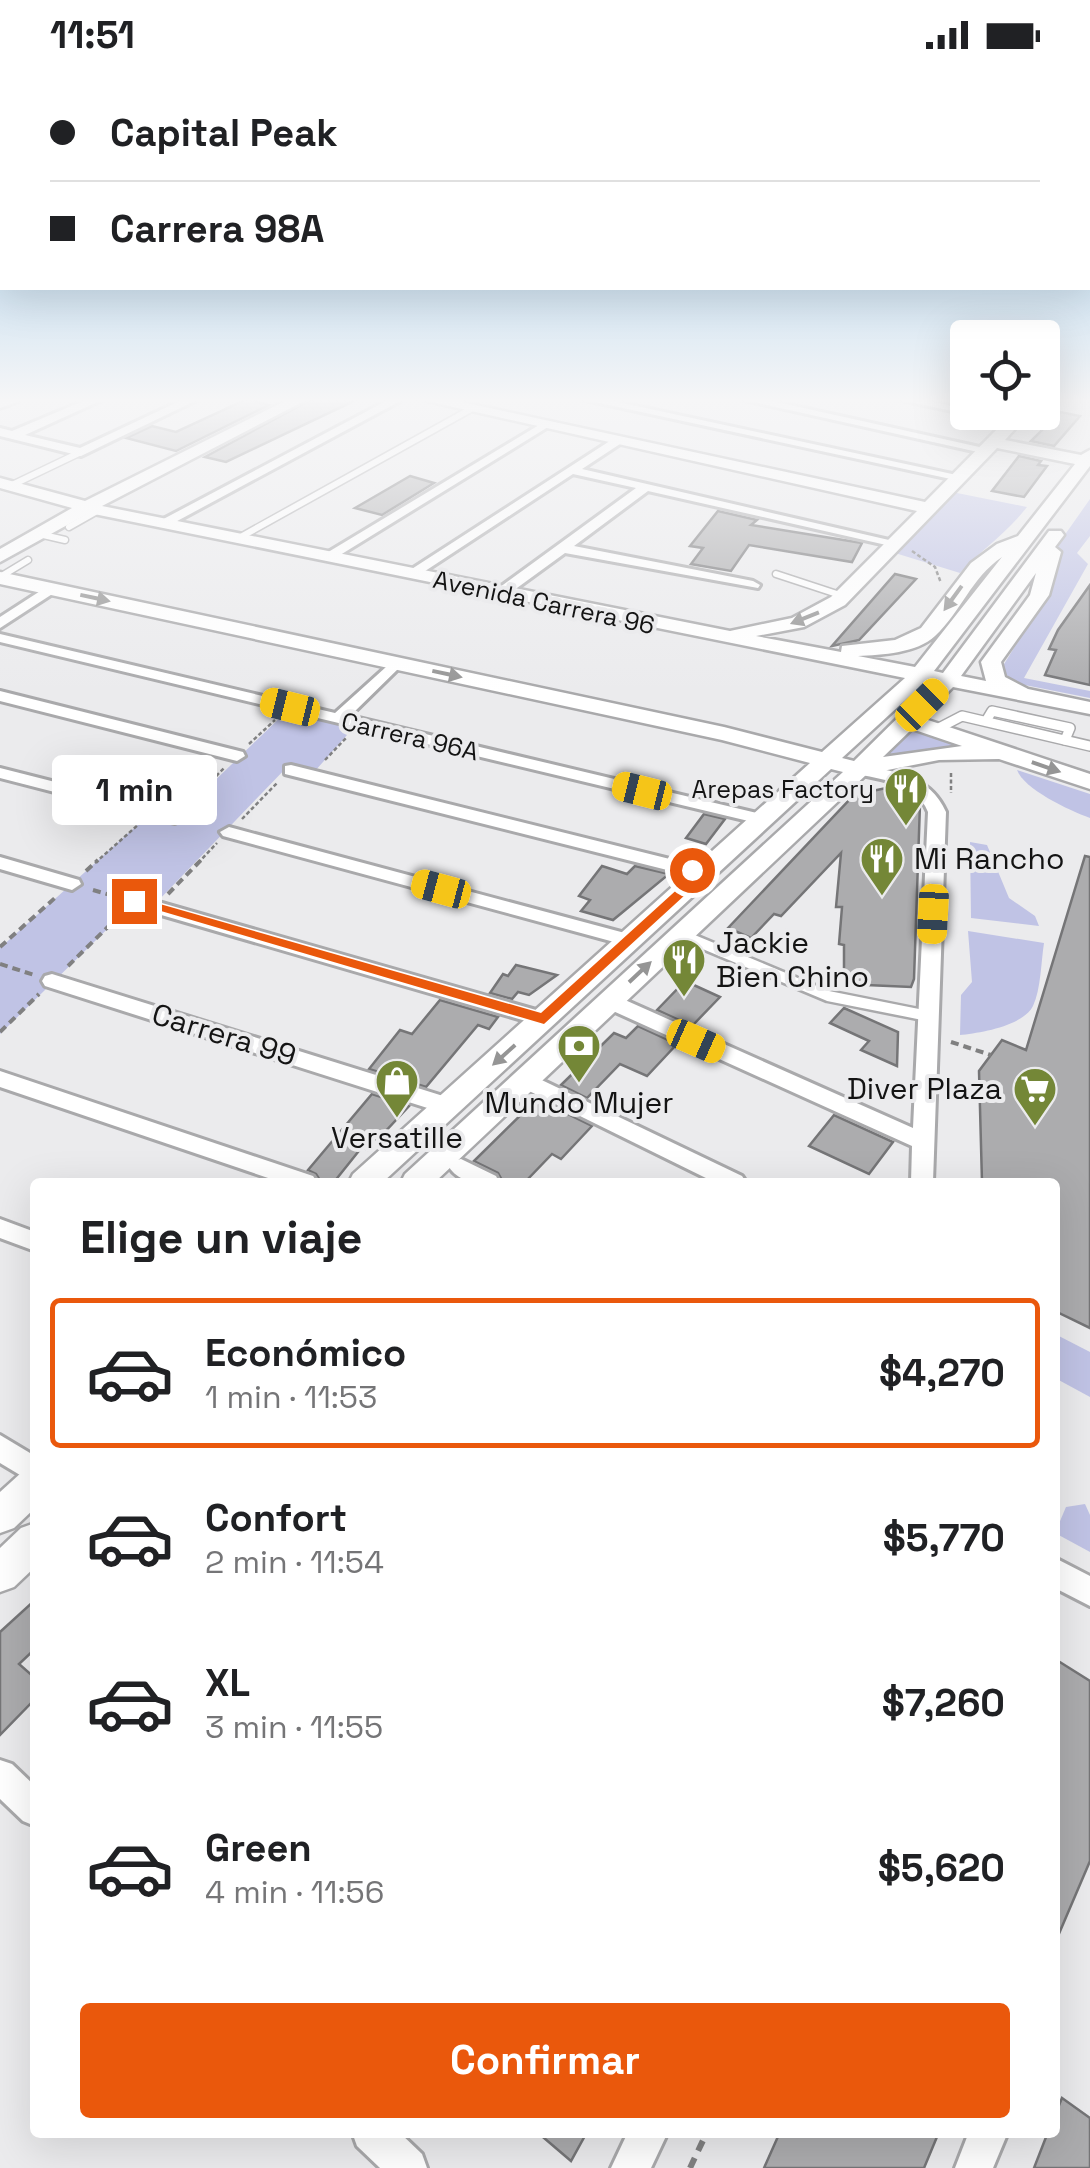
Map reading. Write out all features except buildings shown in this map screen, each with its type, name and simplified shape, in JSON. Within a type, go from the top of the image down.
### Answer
[{"type":"main road","name":"Avenida Carrera 96","points":[[52,497],[237,540],[768,648],[1090,708]]},
{"type":"main road","points":[[0,557],[114,497]]},
{"type":"main road","points":[[882,497],[930,508]]},
{"type":"main road","points":[[705,634],[796,623],[824,611],[941,497]]},
{"type":"main road","points":[[368,1178],[920,675],[1059,497]]},
{"type":"main road","points":[[420,1178],[859,769],[948,680],[1059,529],[1045,583],[990,662],[996,680],[1022,694]]},
{"type":"main road","points":[[768,648],[860,650],[918,638],[989,555],[1027,539]]},
{"type":"main road","points":[[0,577],[724,734],[859,769],[939,753],[1001,752]]},
{"type":"main road","points":[[907,720],[1090,782]]},
{"type":"main road","points":[[724,734],[772,764],[780,778],[772,810]]},
{"type":"main road","points":[[0,1516],[30,1489]]},
{"type":"main road","points":[[0,1574],[30,1546]]},
{"type":"street","points":[[161,524],[213,497]]},
{"type":"street","points":[[326,557],[425,497]]},
{"type":"street","points":[[411,574],[530,497]]},
{"type":"street","points":[[501,593],[632,497]]},
{"type":"street","points":[[690,497],[895,543]]},
{"type":"street","points":[[562,548],[753,585]]},
{"type":"street","points":[[0,624],[53,589]]},
{"type":"street","name":"Carrera 96A","points":[[0,638],[359,724],[772,810]]},
{"type":"street","points":[[338,718],[396,663]]},
{"type":"street","points":[[0,696],[237,756]]},
{"type":"street","points":[[859,769],[921,786],[934,802],[922,1178]]},
{"type":"street","points":[[292,770],[703,873]]},
{"type":"street","points":[[0,773],[175,818]]},
{"type":"street","points":[[229,832],[629,940]]},
{"type":"street","points":[[0,863],[72,884]]},
{"type":"street","points":[[134,901],[544,1019]]},
{"type":"street","name":"Carrera 99","points":[[52,981],[448,1106]]},
{"type":"street","points":[[609,1001],[924,1142]]},
{"type":"street","points":[[0,1079],[293,1178]]},
{"type":"street","points":[[526,1080],[726,1178]]},
{"type":"street","points":[[460,1168],[480,1178]]},
{"type":"street","points":[[0,1228],[30,1240]]},
{"type":"street","points":[[0,1446],[30,1468]]},
{"type":"street","points":[[1060,1575],[1090,1592]]},
{"type":"street","points":[[0,1776],[30,1804]]},
{"type":"street","points":[[377,2138],[408,2168]]},
{"type":"street","points":[[630,2168],[646,2138]]},
{"type":"street","points":[[974,2168],[986,2138]]},
{"type":"lane","points":[[237,540],[314,497]]},
{"type":"lane","points":[[69,527],[93,508]]},
{"type":"lane","points":[[39,534],[65,540]]},
{"type":"lane","points":[[0,577],[28,560]]},
{"type":"lane","points":[[776,574],[843,596]]},
{"type":"lane","points":[[934,730],[962,716],[1090,746]]},
{"type":"lane","points":[[680,935],[828,996],[928,1025]]},
{"type":"path","points":[[895,543],[929,560],[940,573],[942,596]]},
{"type":"path","points":[[312,775],[359,724]]},
{"type":"path","points":[[72,884],[134,901]]},
{"type":"path","points":[[0,964],[52,981]]},
{"type":"path","points":[[928,1025],[991,1055]]},
{"type":"path","points":[[690,2168],[704,2138]]},
{"type":"shaded area","points":[[947,497],[977,497],[1027,507],[960,573],[895,553]]},
{"type":"shaded area","points":[[1090,499],[1090,536],[1077,553],[1088,564],[1024,678],[1090,691],[1090,698],[1015,683],[1001,669],[1055,582],[1057,546]]},
{"type":"shaded area","points":[[288,710],[355,726],[315,771],[290,764],[155,904],[138,899],[0,1034],[0,948],[151,813],[175,819]]},
{"type":"shaded area","points":[[909,727],[960,746],[877,763]]},
{"type":"shaded area","points":[[1017,770],[1090,794],[1090,818],[1037,791]]},
{"type":"shaded area","points":[[970,842],[987,845],[1009,898],[1035,916],[1039,926],[971,918]]},
{"type":"shaded area","points":[[968,931],[1044,943],[1038,992],[1028,1013],[1000,1027],[960,1035],[961,995],[972,982]]},
{"type":"shaded area","points":[[1060,1337],[1090,1352],[1090,1397],[1060,1381]]},
{"type":"shaded area","points":[[1085,1504],[1090,1515],[1090,1552],[1060,1536],[1066,1507]]},
{"type":"place","name":"Arepas Factory","points":[[906,827]]},
{"type":"place","name":"Mi Rancho","points":[[882,897]]},
{"type":"place","name":"Jackie Bien Chino","points":[[684,998]]},
{"type":"place","name":"Mundo Mujer","points":[[579,1084]]},
{"type":"place","name":"Versatille","points":[[397,1119]]},
{"type":"place","name":"Diver Plaza","points":[[1035,1127]]},
{"type":"route","points":[[134,901],[544,1019],[703,873],[692,870]]}]
